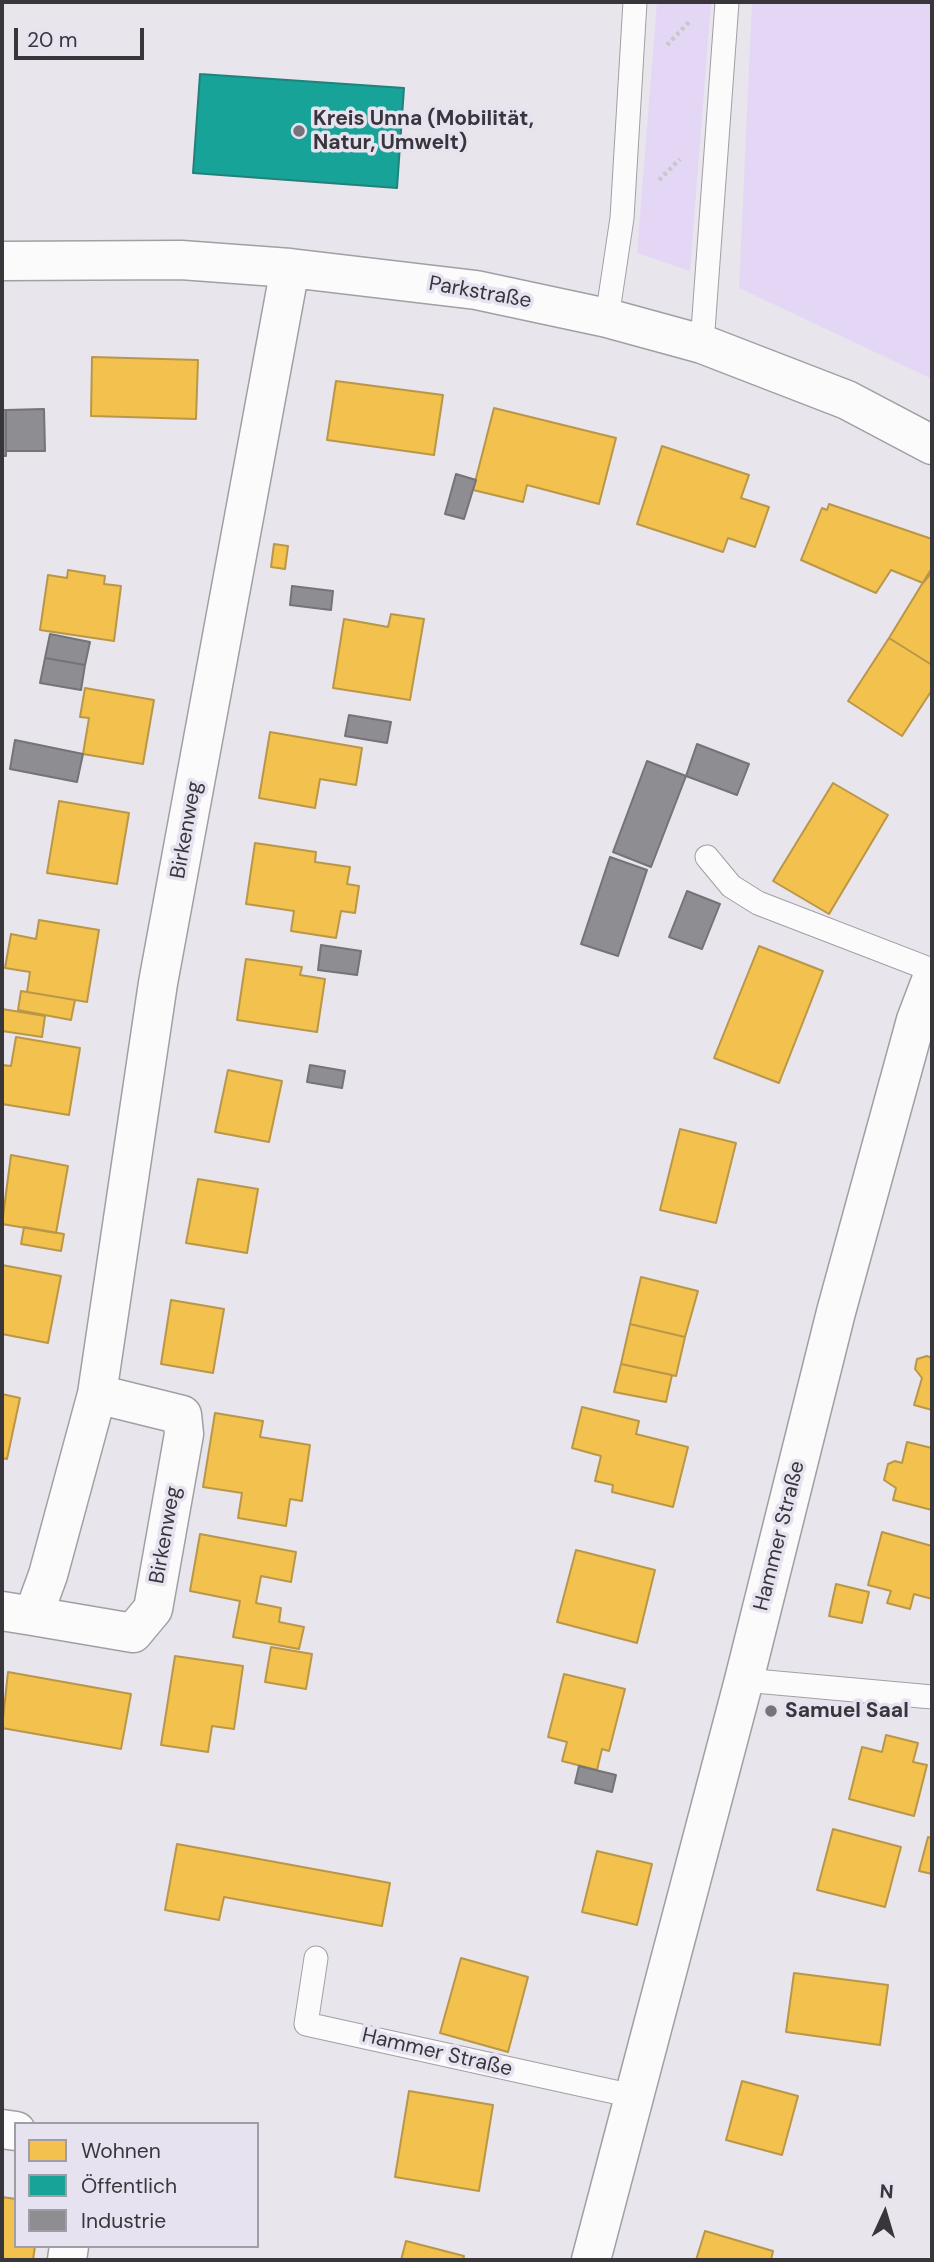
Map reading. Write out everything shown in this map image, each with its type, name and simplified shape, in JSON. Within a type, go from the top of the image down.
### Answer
[{"type":"street","name":"Parkstraße","points":[[2,261],[141,258],[290,268],[476,290],[607,317],[702,344],[847,400],[932,445]]},
{"type":"street","name":"Birkenweg","points":[[97,1394],[182,1415],[184,1434],[153,1609],[133,1633],[17,1614],[48,1575],[97,1394],[159,983],[290,268]]},
{"type":"street","name":"Hammer Straße","points":[[591,2260],[744,1681],[836,1312],[916,1020],[932,978]]},
{"type":"lane","points":[[607,317],[622,218],[635,2]]},
{"type":"lane","points":[[702,344],[727,2]]},
{"type":"lane","points":[[707,857],[731,886],[758,903],[932,970]]},
{"type":"lane","points":[[744,1681],[932,1697]]},
{"type":"lane","name":"Hammer Straße","points":[[316,1958],[306,2024],[633,2096]]},
{"type":"path","points":[[632,81],[699,12]]},
{"type":"path","points":[[622,218],[719,118]]},
{"type":"shaded area","points":[[657,2],[711,2],[690,271],[637,253]]},
{"type":"shaded area","points":[[752,2],[932,2],[932,379],[739,288]]},
{"type":"building: Wohnen","points":[[92,357],[198,360],[196,419],[91,416]]},
{"type":"building: Wohnen","points":[[336,381],[443,395],[434,455],[327,440]]},
{"type":"building: Wohnen","points":[[494,408],[616,438],[599,504],[527,485],[523,502],[473,490]]},
{"type":"building: Wohnen","points":[[662,446],[749,475],[741,498],[769,507],[755,547],[728,538],[723,552],[637,524]]},
{"type":"building: Wohnen","points":[[829,504],[932,539],[932,572],[923,583],[891,570],[876,593],[801,560],[822,508],[827,510]]},
{"type":"building: Wohnen","points":[[274,544],[288,546],[285,569],[271,567]]},
{"type":"building: Wohnen","points":[[68,570],[105,576],[104,584],[121,586],[114,641],[40,630],[48,575],[67,578]]},
{"type":"building: Wohnen","points":[[930,571],[932,572],[932,665],[889,638]]},
{"type":"building: Wohnen","points":[[391,614],[424,619],[410,700],[333,688],[344,619],[388,627]]},
{"type":"building: Wohnen","points":[[889,638],[932,665],[932,690],[902,736],[848,701]]},
{"type":"building: Wohnen","points":[[85,688],[154,700],[143,764],[83,754],[89,718],[80,717]]},
{"type":"building: Wohnen","points":[[270,732],[362,748],[356,785],[320,779],[315,808],[259,798]]},
{"type":"building: Wohnen","points":[[833,783],[888,815],[829,914],[773,881]]},
{"type":"building: Wohnen","points":[[59,801],[129,813],[117,884],[47,873]]},
{"type":"building: Wohnen","points":[[255,843],[316,852],[315,862],[350,867],[347,884],[359,886],[355,913],[341,911],[336,938],[291,931],[294,911],[246,904]]},
{"type":"building: Wohnen","points":[[39,920],[99,930],[87,1002],[27,992],[30,972],[5,968],[11,934],[36,939]]},
{"type":"building: Wohnen","points":[[759,946],[823,971],[779,1083],[714,1058]]},
{"type":"building: Wohnen","points":[[246,959],[302,967],[300,975],[325,979],[317,1032],[237,1020]]},
{"type":"building: Wohnen","points":[[21,991],[75,1000],[71,1020],[18,1010]]},
{"type":"building: Wohnen","points":[[2,1009],[45,1016],[42,1037],[2,1031]]},
{"type":"building: Wohnen","points":[[16,1037],[80,1048],[69,1115],[2,1104],[2,1065],[11,1066]]},
{"type":"building: Wohnen","points":[[228,1070],[282,1081],[269,1142],[215,1132]]},
{"type":"building: Wohnen","points":[[680,1129],[736,1143],[716,1223],[660,1210]]},
{"type":"building: Wohnen","points":[[11,1155],[68,1166],[56,1233],[2,1224]]},
{"type":"building: Wohnen","points":[[198,1179],[258,1189],[247,1253],[186,1243]]},
{"type":"building: Wohnen","points":[[24,1227],[64,1234],[61,1251],[21,1244]]},
{"type":"building: Wohnen","points":[[2,1265],[61,1276],[48,1343],[2,1334]]},
{"type":"building: Wohnen","points":[[641,1277],[698,1291],[685,1337],[630,1324]]},
{"type":"building: Wohnen","points":[[171,1300],[224,1309],[213,1373],[161,1364]]},
{"type":"building: Wohnen","points":[[630,1324],[685,1337],[676,1376],[621,1364]]},
{"type":"building: Wohnen","points":[[927,1356],[932,1358],[932,1410],[914,1405],[922,1378],[915,1369],[917,1359]]},
{"type":"building: Wohnen","points":[[621,1364],[672,1375],[666,1402],[614,1392]]},
{"type":"building: Wohnen","points":[[2,1394],[20,1398],[7,1459],[2,1458]]},
{"type":"building: Wohnen","points":[[582,1407],[639,1421],[636,1434],[688,1447],[673,1507],[612,1492],[613,1485],[595,1481],[601,1456],[572,1448]]},
{"type":"building: Wohnen","points":[[215,1413],[263,1421],[260,1437],[310,1445],[302,1501],[290,1499],[286,1526],[238,1518],[242,1493],[203,1487]]},
{"type":"building: Wohnen","points":[[907,1442],[932,1448],[932,1510],[893,1500],[896,1488],[884,1480],[888,1464],[895,1461],[902,1463]]},
{"type":"building: Wohnen","points":[[882,1532],[932,1546],[932,1599],[914,1594],[910,1609],[887,1603],[891,1591],[868,1585]]},
{"type":"building: Wohnen","points":[[200,1534],[296,1552],[291,1582],[261,1576],[256,1603],[281,1608],[279,1622],[304,1627],[299,1649],[233,1637],[240,1601],[190,1591]]},
{"type":"building: Wohnen","points":[[576,1550],[655,1570],[637,1643],[557,1622]]},
{"type":"building: Wohnen","points":[[836,1584],[869,1592],[862,1623],[829,1616]]},
{"type":"building: Wohnen","points":[[271,1647],[312,1654],[306,1689],[265,1682]]},
{"type":"building: Wohnen","points":[[175,1656],[243,1666],[234,1729],[212,1726],[208,1752],[161,1745]]},
{"type":"building: Wohnen","points":[[8,1672],[131,1694],[121,1749],[2,1728]]},
{"type":"building: Wohnen","points":[[564,1674],[625,1689],[609,1751],[602,1749],[597,1770],[562,1761],[567,1742],[548,1737]]},
{"type":"building: Wohnen","points":[[886,1735],[918,1743],[913,1762],[927,1765],[914,1816],[849,1799],[862,1747],[882,1752]]},
{"type":"building: Wohnen","points":[[833,1829],[901,1847],[885,1907],[817,1890]]},
{"type":"building: Wohnen","points":[[928,1837],[932,1838],[932,1874],[919,1871]]},
{"type":"building: Wohnen","points":[[177,1844],[390,1883],[382,1926],[224,1897],[219,1920],[165,1910]]},
{"type":"building: Wohnen","points":[[597,1851],[652,1864],[637,1925],[582,1912]]},
{"type":"building: Wohnen","points":[[461,1958],[528,1977],[508,2052],[440,2033]]},
{"type":"building: Wohnen","points":[[794,1973],[888,1985],[880,2045],[786,2032]]},
{"type":"building: Wohnen","points":[[742,2081],[798,2096],[782,2155],[726,2140]]},
{"type":"building: Wohnen","points":[[409,2091],[493,2105],[479,2191],[395,2177]]},
{"type":"building: Wohnen","points":[[2,2197],[14,2199],[14,2248],[35,2248],[33,2260],[2,2260]]},
{"type":"building: Wohnen","points":[[705,2231],[773,2251],[771,2260],[696,2260]]},
{"type":"building: Wohnen","points":[[406,2241],[464,2256],[463,2260],[401,2260]]},
{"type":"building: Öffentlich","name":"Kreis Unna (Mobilität, Natur, Umwelt)","points":[[200,74],[404,88],[397,188],[193,173]]},
{"type":"building: Industrie","points":[[44,409],[45,451],[6,451],[6,410]]},
{"type":"building: Industrie","points":[[2,410],[6,410],[6,456],[2,456]]},
{"type":"building: Industrie","points":[[456,474],[476,480],[464,519],[445,514]]},
{"type":"building: Industrie","points":[[292,586],[333,591],[331,610],[290,605]]},
{"type":"building: Industrie","points":[[50,634],[90,642],[85,665],[45,658]]},
{"type":"building: Industrie","points":[[45,658],[85,665],[81,690],[40,683]]},
{"type":"building: Industrie","points":[[349,715],[391,722],[387,743],[345,736]]},
{"type":"building: Industrie","points":[[15,740],[83,754],[77,782],[10,769]]},
{"type":"building: Industrie","points":[[697,744],[749,764],[737,795],[686,776]]},
{"type":"building: Industrie","points":[[647,761],[686,776],[651,867],[613,852]]},
{"type":"building: Industrie","points":[[610,857],[647,870],[618,956],[581,944]]},
{"type":"building: Industrie","points":[[687,891],[720,904],[702,949],[669,937]]},
{"type":"building: Industrie","points":[[321,945],[361,951],[357,975],[318,970]]},
{"type":"building: Industrie","points":[[310,1065],[345,1071],[342,1088],[307,1082]]},
{"type":"building: Industrie","points":[[579,1766],[616,1775],[612,1792],[575,1783]]},
{"type":"place","name":"Kreis Unna (Mobilität, Natur, Umwelt)","points":[[299,131]]},
{"type":"place","name":"Samuel Saal","points":[[771,1711]]}]
